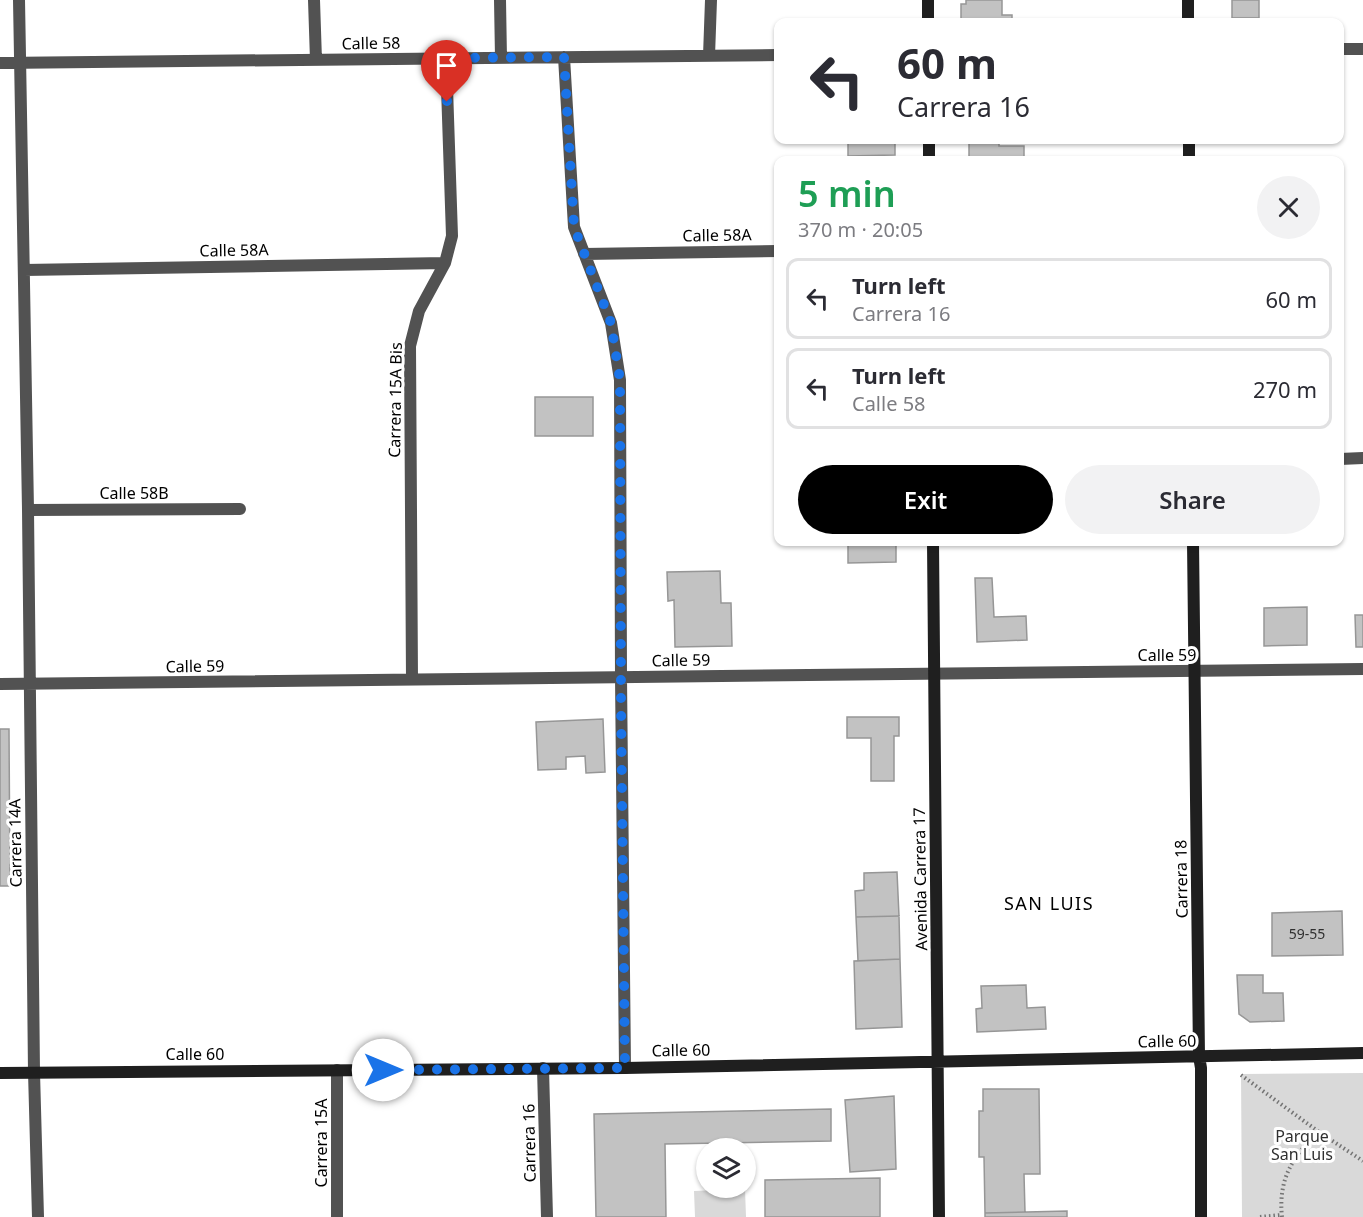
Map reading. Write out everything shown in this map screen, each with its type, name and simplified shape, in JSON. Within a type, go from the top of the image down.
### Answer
[{"type":"street","name":"Carrera 14A","points":[[19,0],[38,1217]]},
{"type":"street","points":[[314,0],[316,60]]},
{"type":"street","points":[[500,0],[501,58]]},
{"type":"street","points":[[710,56],[711,0]]},
{"type":"street","points":[[928,0],[928,18]]},
{"type":"street","points":[[1188,0],[1188,18]]},
{"type":"street","points":[[1344,49],[1363,49]]},
{"type":"street","name":"Calle 58","points":[[0,63],[774,55]]},
{"type":"street","points":[[564,57],[574,227],[611,323],[620,380],[625,1068]]},
{"type":"street","name":"Carrera 15A Bis","points":[[412,680],[410,346],[419,311],[445,263],[452,236],[446,58]]},
{"type":"street","name":"Calle 58A","points":[[584,254],[774,250]]},
{"type":"street","name":"Calle 58A","points":[[24,270],[445,263]]},
{"type":"street","points":[[1344,459],[1363,458]]},
{"type":"street","name":"Calle 58B","points":[[28,510],[240,509]]},
{"type":"street","name":"Avenida Carrera 17","points":[[933,546],[939,1217]]},
{"type":"street","name":"Carrera 18","points":[[1193,546],[1201,1217]]},
{"type":"street","name":"Calle 59","points":[[0,684],[1363,669]]},
{"type":"street","name":"Calle 60","points":[[0,1072],[625,1068],[1363,1053]]},
{"type":"street","name":"Carrera 16","points":[[543,1068],[547,1217]]},
{"type":"street","name":"Carrera 15A","points":[[337,1070],[337,1217]]},
{"type":"path","points":[[1231,1071],[1241,1074],[1319,1132],[1363,1161]]},
{"type":"path","points":[[1260,1217],[1281,1216],[1281,1196],[1293,1160],[1319,1132]]},
{"type":"green space","name":"Parque San Luis","points":[[1363,1073],[1363,1217],[1242,1217],[1241,1074]]},
{"type":"green space","points":[[694,1191],[696,1191],[696,1198],[745,1198],[746,1217],[695,1217]]},
{"type":"building","points":[[966,0],[1002,0],[1002,15],[1012,15],[1012,18],[961,18],[961,4],[966,4]]},
{"type":"building","points":[[1232,0],[1259,0],[1259,18],[1232,18]]},
{"type":"building","points":[[848,144],[895,144],[895,155],[848,156]]},
{"type":"building","points":[[969,144],[1024,146],[1024,156],[969,156]]},
{"type":"building","points":[[535,397],[593,397],[593,436],[535,436]]},
{"type":"building","points":[[848,546],[896,546],[896,562],[848,563]]},
{"type":"building","points":[[720,571],[721,603],[731,603],[732,646],[675,647],[674,600],[668,601],[667,572]]},
{"type":"building","points":[[975,578],[992,578],[994,617],[1026,616],[1027,640],[977,642]]},
{"type":"building","points":[[1307,607],[1307,645],[1264,646],[1264,608]]},
{"type":"building","points":[[1355,615],[1363,615],[1363,647],[1356,647]]},
{"type":"building","points":[[847,717],[899,717],[899,736],[894,736],[894,781],[871,781],[871,738],[847,738]]},
{"type":"building","points":[[603,719],[605,772],[586,773],[585,756],[566,757],[566,769],[538,770],[536,722]]},
{"type":"building","points":[[0,729],[9,729],[10,886],[0,886]]},
{"type":"building","points":[[897,872],[899,916],[856,917],[855,891],[864,890],[864,873]]},
{"type":"building","points":[[1342,911],[1343,955],[1272,956],[1272,913]]},
{"type":"building","points":[[899,916],[900,959],[858,961],[856,917]]},
{"type":"building","points":[[900,959],[902,1027],[856,1029],[854,961]]},
{"type":"building","points":[[1237,975],[1263,975],[1263,993],[1283,993],[1284,1021],[1250,1022],[1239,1014]]},
{"type":"building","points":[[1026,985],[1027,1008],[1045,1007],[1046,1029],[977,1032],[976,1009],[982,1008],[981,986]]},
{"type":"building","points":[[983,1089],[1039,1089],[1040,1174],[1024,1174],[1025,1212],[985,1213],[984,1157],[979,1157],[979,1111],[983,1111]]},
{"type":"building","points":[[894,1096],[896,1169],[850,1172],[845,1100]]},
{"type":"building","points":[[831,1109],[831,1141],[756,1142],[756,1138],[696,1138],[696,1143],[665,1144],[666,1217],[596,1217],[594,1114]]},
{"type":"building","points":[[880,1178],[880,1217],[765,1217],[765,1180]]},
{"type":"building","points":[[1067,1211],[1067,1217],[985,1217],[985,1213]]},
{"type":"district","name":"SAN LUIS","points":[[1049,904]]},
{"type":"route","points":[[383,1070],[625,1068],[620,380],[611,323],[574,227],[564,57],[446,58],[447,102]]}]
